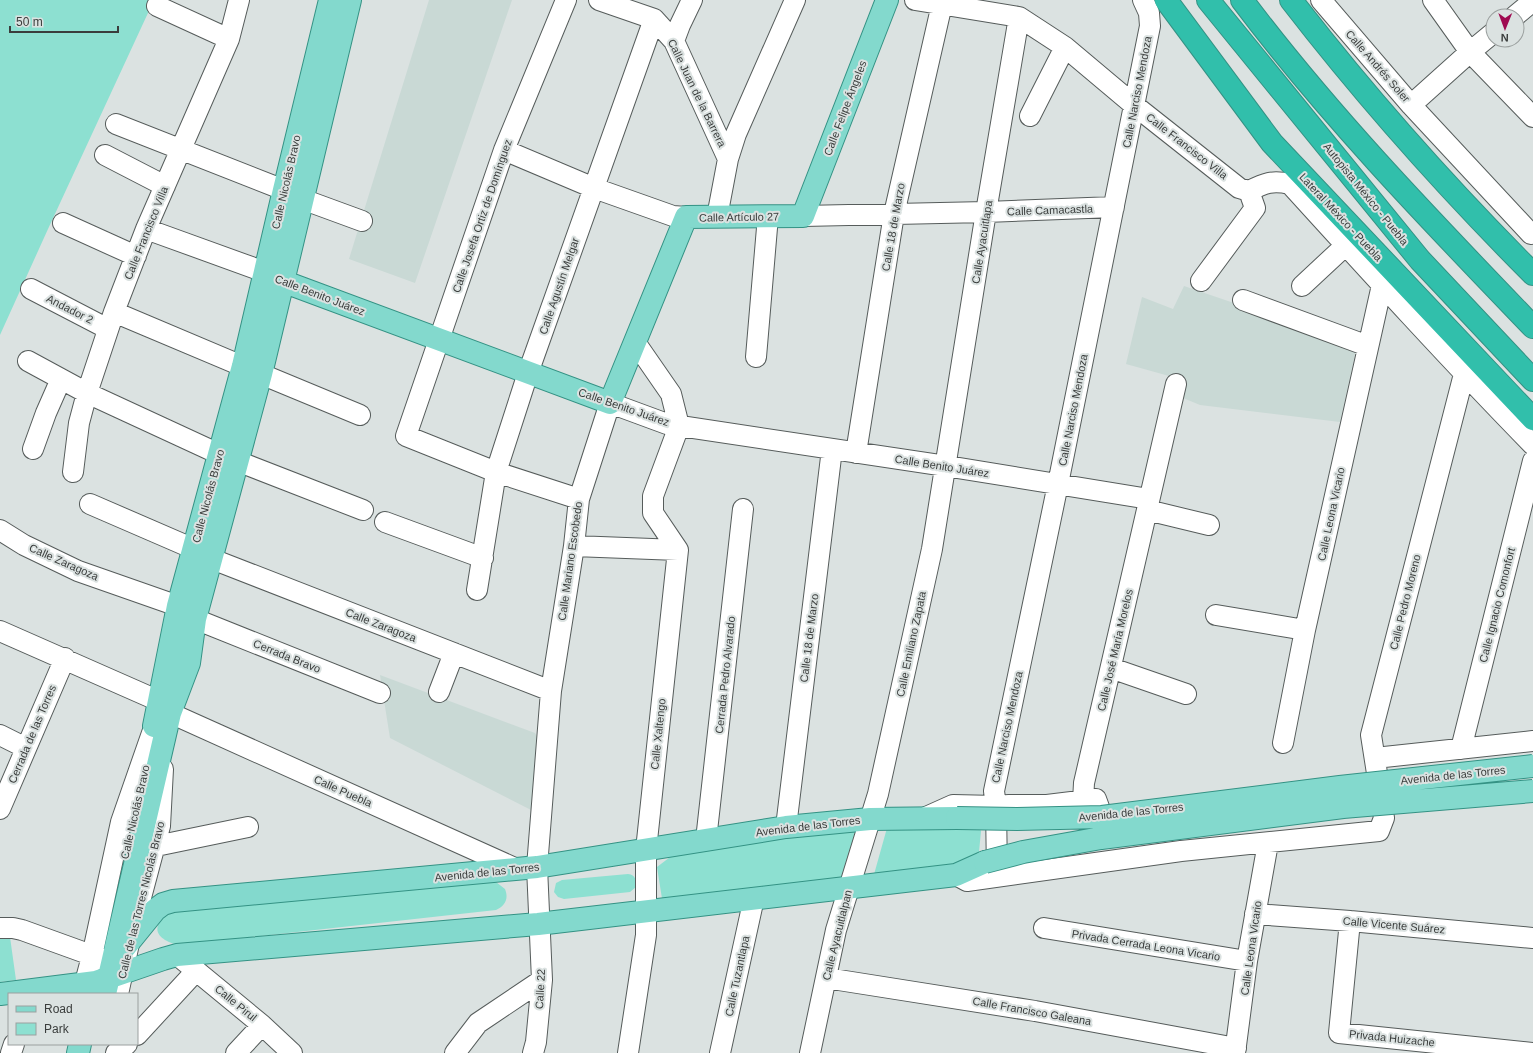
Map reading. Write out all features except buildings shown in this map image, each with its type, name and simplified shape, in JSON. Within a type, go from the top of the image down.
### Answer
[{"type":"highway","name":"Autopista México - Puebla","points":[[1208,0],[1420,260],[1533,380]]},
{"type":"highway","points":[[1242,0],[1304,79],[1375,160],[1533,327]]},
{"type":"highway","points":[[1291,0],[1372,100],[1428,165],[1533,274]]},
{"type":"highway","name":"Lateral México - Puebla","points":[[1167,2],[1272,143],[1533,419]]},
{"type":"main road","name":"Calle Nicolás Bravo","points":[[162,720],[189,664],[203,554],[252,370],[293,195],[330,0]]},
{"type":"main road","name":"Calle Nicolás Bravo","points":[[293,195],[350,0]]},
{"type":"main road","name":"Calle Felipe Ángeles","points":[[803,216],[887,0]]},
{"type":"main road","name":"Calle Artículo 27","points":[[686,217],[803,216]]},
{"type":"main road","name":"Calle Mariano Escobedo","points":[[610,403],[686,217]]},
{"type":"main road","name":"Calle Benito Juárez","points":[[274,277],[610,403]]},
{"type":"main road","name":"Calle Nicolás Bravo","points":[[102,979],[162,720],[178,606],[203,554]]},
{"type":"main road","name":"Avenida de las Torres","points":[[102,979],[130,939],[155,910],[163,904],[172,901],[527,868],[786,827],[870,819],[1017,819],[1102,817],[1340,787],[1533,766]]},
{"type":"main road","name":"Avenida de las Torres","points":[[15,993],[30,992],[102,979],[177,955],[538,924],[956,875],[991,869],[1023,852],[1101,838],[1343,807],[1533,791]]},
{"type":"street","name":"Calle Francisco Villa","points":[[73,472],[79,423],[87,393],[111,320],[146,229],[229,39],[239,0]]},
{"type":"street","name":"Calle Josefa Ortiz de Domínguez","points":[[496,472],[406,436],[504,150],[566,0]]},
{"type":"street","name":"Calle Juan de la Barrera","points":[[599,0],[654,19],[674,41],[728,159]]},
{"type":"street","points":[[674,41],[692,0]]},
{"type":"street","points":[[717,217],[728,159],[736,134],[795,0]]},
{"type":"street","name":"Calle Francisco Villa","points":[[915,0],[1019,17],[1065,47],[1134,105],[1239,188],[1249,191]]},
{"type":"street","name":"Calle Andrés Soler","points":[[1321,0],[1411,105],[1485,40]]},
{"type":"street","points":[[1432,0],[1470,52],[1533,116]]},
{"type":"street","points":[[1524,8],[1533,1]]},
{"type":"street","points":[[1146,7],[1158,6],[1167,2]]},
{"type":"street","name":"Calle 18 de Marzo","points":[[856,453],[894,214],[942,4]]},
{"type":"street","points":[[157,6],[229,39]]},
{"type":"street","name":"Calle Narciso Mendoza","points":[[991,869],[996,806],[994,791],[1058,484],[1150,26],[1146,7]]},
{"type":"street","name":"Calle Ayacuitlapa","points":[[946,466],[986,212],[1019,17]]},
{"type":"street","name":"Calle Agustín Melgar","points":[[477,590],[496,472],[528,373],[654,19]]},
{"type":"street","points":[[1030,116],[1065,47]]},
{"type":"street","points":[[1411,105],[1532,234]]},
{"type":"street","points":[[116,124],[362,221]]},
{"type":"street","name":"Calle Artículo 27","points":[[504,150],[594,188],[673,216],[686,217]]},
{"type":"street","points":[[105,155],[165,186]]},
{"type":"street","points":[[1201,281],[1255,208],[1249,191],[1276,181],[1290,184],[1464,374],[1533,444]]},
{"type":"street","name":"Calle Camacastla","points":[[986,212],[1114,207]]},
{"type":"street","name":"Calle Artículo 27","points":[[803,216],[986,212]]},
{"type":"street","points":[[756,357],[768,216]]},
{"type":"street","points":[[63,223],[136,256]]},
{"type":"street","name":"Calle Benito Juárez","points":[[146,229],[274,277]]},
{"type":"street","points":[[1302,286],[1346,245]]},
{"type":"street","name":"Calle Leona Vicario","points":[[1283,743],[1305,630],[1382,286]]},
{"type":"street","name":"Andador 2","points":[[31,289],[111,320],[252,370],[360,415]]},
{"type":"street","points":[[1243,300],[1368,346]]},
{"type":"street","points":[[635,342],[671,394],[679,426],[653,496],[653,513],[678,550]]},
{"type":"street","points":[[28,361],[87,393],[228,458]]},
{"type":"street","name":"Calle Pedro Moreno","points":[[1268,843],[1379,831],[1384,818],[1371,735],[1464,374]]},
{"type":"street","points":[[33,449],[46,413],[61,379]]},
{"type":"street","name":"Calle José María Morelos","points":[[1084,800],[1084,783],[1176,384]]},
{"type":"street","name":"Calle Benito Juárez","points":[[610,403],[667,424],[1058,484],[1148,505],[1210,525]]},
{"type":"street","name":"Calle Mariano Escobedo","points":[[538,924],[527,868],[551,691],[574,546],[579,498],[610,403]]},
{"type":"street","name":"Calle 18 de Marzo","points":[[786,827],[832,449]]},
{"type":"street","name":"Calle Nicolás Bravo","points":[[228,458],[363,510]]},
{"type":"street","name":"Calle Ignacio Comonfort","points":[[1461,749],[1533,461]]},
{"type":"street","name":"Calle Emiliano Zapata","points":[[870,819],[878,794],[932,549],[946,466]]},
{"type":"street","points":[[496,472],[579,498]]},
{"type":"street","name":"Calle Zaragoza","points":[[90,504],[203,554],[551,691]]},
{"type":"street","name":"Cerrada Pedro Alvarado","points":[[706,840],[743,509]]},
{"type":"street","points":[[385,522],[483,558]]},
{"type":"street","name":"Calle Zaragoza","points":[[0,530],[24,545],[78,571],[178,606],[195,619]]},
{"type":"street","points":[[574,546],[678,550]]},
{"type":"street","name":"Calle Xaltengo","points":[[628,1053],[646,935],[646,850],[678,550]]},
{"type":"street","points":[[1216,615],[1305,630]]},
{"type":"street","name":"Cerrada Bravo","points":[[195,619],[380,693]]},
{"type":"street","name":"Calle Puebla","points":[[0,631],[65,658],[162,720],[527,868]]},
{"type":"street","points":[[439,692],[454,653]]},
{"type":"street","name":"Cerrada de las Torres","points":[[0,809],[65,658]]},
{"type":"street","points":[[1111,668],[1186,694]]},
{"type":"street","name":"Calle de las Torres Nicolás Bravo","points":[[130,939],[156,846],[160,826],[162,720]]},
{"type":"street","points":[[0,735],[26,748]]},
{"type":"street","points":[[1375,758],[1533,741]]},
{"type":"street","points":[[923,818],[953,805],[1048,805],[1096,799],[1118,860]]},
{"type":"street","name":"Calle Ayacuitlalpan","points":[[810,1053],[836,930],[870,819]]},
{"type":"street","points":[[156,846],[248,827]]},
{"type":"street","points":[[991,869],[1118,860],[1181,851],[1268,843]]},
{"type":"street","name":"Calle Leona Vicario","points":[[1236,1051],[1247,962],[1268,843]]},
{"type":"street","name":"Calle Tuzantlapa","points":[[720,1053],[754,898]]},
{"type":"street","name":"Calle Vicente Suárez","points":[[1255,914],[1533,938]]},
{"type":"street","name":"Privada Huizache","points":[[1350,921],[1339,1033],[1533,1052]]},
{"type":"street","name":"Calle 22","points":[[533,1053],[536,1042],[542,980],[538,924]]},
{"type":"street","points":[[0,928],[22,930],[102,979]]},
{"type":"street","name":"Privada Cerrada Leona Vicario","points":[[1044,928],[1247,962]]},
{"type":"street","name":"Calle Pirul","points":[[177,955],[262,1024],[292,1053]]},
{"type":"street","points":[[138,1035],[196,971]]},
{"type":"street","name":"Calle Francisco Galeana","points":[[826,978],[1035,1011],[1236,1051]]},
{"type":"street","points":[[455,1053],[478,1023],[542,980]]},
{"type":"street","points":[[236,1053],[262,1024]]},
{"type":"street","points":[[116,1053],[126,1045]]},
{"type":"shaded area","points":[[429,0],[512,0],[415,283],[349,259]]},
{"type":"shaded area","points":[[1184,286],[1357,345],[1340,422],[1200,405],[1183,398],[1187,381],[1126,364],[1142,297],[1173,309]]},
{"type":"shaded area","points":[[380,675],[535,733],[542,746],[533,811],[390,738]]},
{"type":"green space","points":[[0,0],[154,0],[0,335]]},
{"type":"green space","points":[[976,823],[981,831],[979,852],[971,863],[873,878],[887,828]]},
{"type":"green space","points":[[860,828],[840,883],[663,905],[657,867],[678,851]]},
{"type":"green space","points":[[628,874],[635,878],[636,882],[636,887],[630,892],[564,899],[558,897],[554,892],[556,883],[562,880]]},
{"type":"green space","points":[[496,882],[505,889],[507,896],[504,904],[496,910],[179,945],[166,941],[160,935],[157,928],[162,918],[169,911]]},
{"type":"green space","points":[[10,937],[16,980],[0,982],[0,939]]}]
